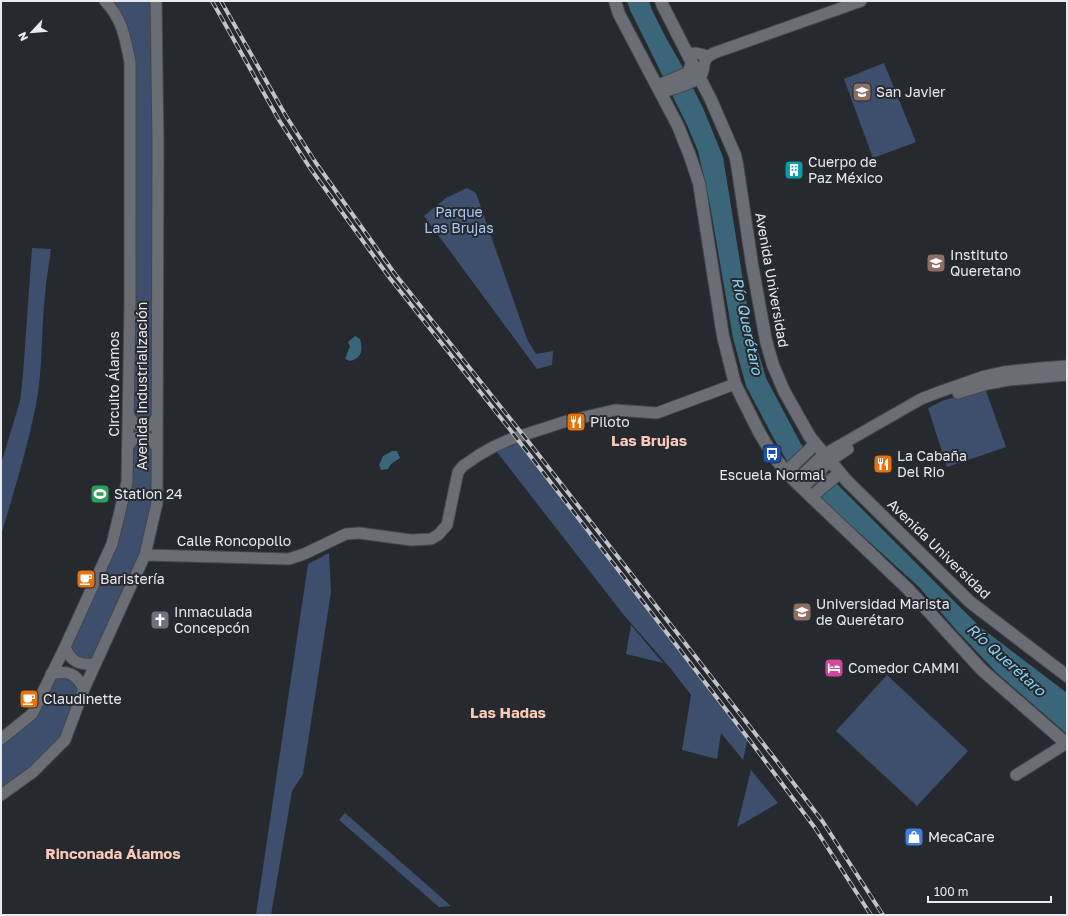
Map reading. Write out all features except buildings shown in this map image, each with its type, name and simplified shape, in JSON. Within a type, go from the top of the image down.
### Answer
[{"type":"main road","points":[[615,1],[619,14],[665,90],[690,156],[699,183],[723,336],[735,384],[759,432],[772,454],[789,469],[800,483],[908,589],[982,670],[1067,743]]},
{"type":"main road","name":"Avenida Universidad","points":[[662,1],[692,70],[711,100],[737,164],[758,302],[766,341],[773,365],[784,391],[812,446],[825,459],[837,475],[970,602],[1067,676]]},
{"type":"main road","points":[[665,90],[692,70]]},
{"type":"main road","points":[[789,469],[812,446]]},
{"type":"main road","points":[[813,495],[837,475]]},
{"type":"street","name":"Circuito Álamos","points":[[1,739],[32,714],[65,647],[115,536],[127,482],[129,416],[130,62],[122,28],[112,6],[105,1]]},
{"type":"street","name":"Avenida Industrialización","points":[[1,795],[33,772],[65,740],[94,664],[145,555],[157,503],[158,142],[156,1]]},
{"type":"street","points":[[708,56],[703,65],[702,71],[692,70],[696,53],[708,56],[771,32],[861,1]]},
{"type":"street","points":[[800,483],[825,459],[921,399],[985,376],[1003,372],[1067,366]]},
{"type":"street","points":[[825,459],[940,398],[987,384],[1030,377],[1067,375]]},
{"type":"street","name":"Calle Roncopollo","points":[[145,555],[289,559],[304,554],[346,534],[359,533],[411,540],[431,539],[438,535],[447,526],[458,472],[463,466],[478,455],[511,439],[567,421],[615,410],[657,413],[735,384]]},
{"type":"street","points":[[129,416],[134,424],[143,427],[152,424],[158,417]]},
{"type":"street","points":[[128,446],[134,439],[143,436],[153,440],[157,448]]},
{"type":"street","points":[[65,647],[68,654],[76,662],[85,665],[94,664]]},
{"type":"street","points":[[51,674],[62,672],[71,674],[80,682],[84,689]]},
{"type":"street","points":[[1016,775],[1067,743]]},
{"type":"green space","points":[[113,1],[152,1],[153,420],[143,424],[134,417],[127,27]]},
{"type":"green space","points":[[884,63],[916,142],[873,158],[844,79]]},
{"type":"green space","name":"Parque Las Brujas","points":[[467,188],[476,193],[527,339],[536,354],[553,351],[552,365],[537,369],[424,216],[446,198]]},
{"type":"green space","points":[[32,248],[51,249],[46,284],[40,378],[29,438],[1,535],[1,464],[20,401]]},
{"type":"green space","points":[[985,388],[1006,447],[947,467],[928,408],[942,401]]},
{"type":"green space","points":[[143,438],[152,445],[153,503],[140,553],[91,661],[84,662],[70,649],[120,537],[132,483],[135,441]]},
{"type":"green space","points":[[519,442],[748,738],[743,760],[721,733],[717,759],[682,750],[691,695],[671,669],[623,614],[493,447]]},
{"type":"green space","points":[[329,553],[331,592],[303,774],[292,791],[271,915],[256,915],[308,564]]},
{"type":"green space","points":[[631,625],[663,663],[626,654]]},
{"type":"green space","points":[[62,674],[79,686],[61,739],[29,769],[1,789],[1,745],[35,717],[56,675]]},
{"type":"green space","points":[[887,675],[968,751],[917,806],[836,731]]},
{"type":"green space","points":[[751,770],[778,803],[737,827]]},
{"type":"green space","points":[[345,813],[451,906],[439,907],[339,820]]},
{"type":"water","name":"Río Querétaro","points":[[627,1],[649,1],[666,38],[703,108],[723,157],[750,324],[766,378],[801,444],[836,483],[979,626],[1067,693],[1067,734],[996,672],[958,632],[919,587],[821,498],[787,461],[746,386],[733,338],[710,205],[698,151],[688,127],[630,10]]},
{"type":"water","points":[[355,336],[360,339],[361,353],[357,358],[350,361],[345,359],[350,346],[348,342]]},
{"type":"water","points":[[392,451],[397,451],[400,458],[391,464],[388,469],[381,470],[379,465],[383,456]]},
{"type":"railway","points":[[212,1],[279,120],[310,168],[389,277],[508,427],[748,738],[815,828],[871,915]]},
{"type":"railway","points":[[221,1],[286,116],[316,163],[395,274],[531,445],[779,764],[823,822],[883,915]]},
{"type":"place","name":"San Javier","points":[[862,92]]},
{"type":"place","name":"Cuerpo de Paz México","points":[[794,170]]},
{"type":"place","name":"Instituto Queretano","points":[[936,263]]},
{"type":"place","name":"Piloto","points":[[576,422]]},
{"type":"place","name":"Escuela Normal","points":[[772,454]]},
{"type":"place","name":"La Cabaña Del Rio","points":[[883,464]]},
{"type":"place","name":"Station 24","points":[[100,494]]},
{"type":"place","name":"Baristería","points":[[86,579]]},
{"type":"place","name":"Universidad Marista de Querétaro","points":[[802,612]]},
{"type":"place","name":"Inmaculada Concepcón","points":[[160,620]]},
{"type":"place","name":"Comedor CAMMI","points":[[834,668]]},
{"type":"place","name":"Claudinette","points":[[29,699]]},
{"type":"place","name":"MecaCare","points":[[914,837]]},
{"type":"district","name":"Las Brujas","points":[[649,441]]},
{"type":"district","name":"Las Hadas","points":[[508,713]]},
{"type":"district","name":"Rinconada Álamos","points":[[113,854]]}]
